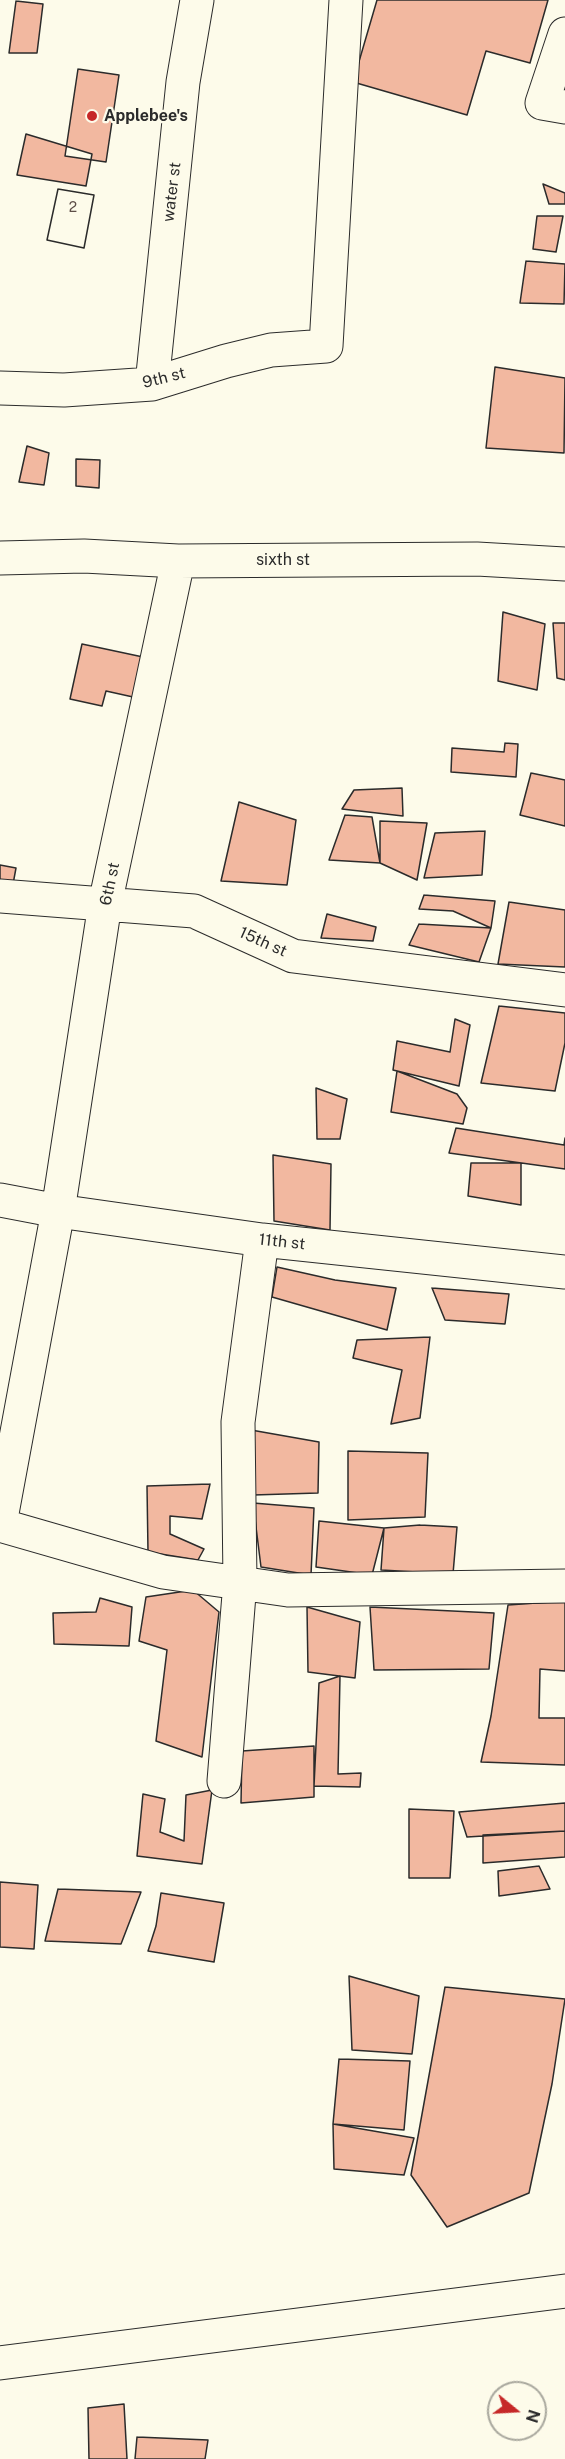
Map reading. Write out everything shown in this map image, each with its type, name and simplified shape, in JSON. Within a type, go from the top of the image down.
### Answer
[{"type":"street","name":"water st","points":[[152,384],[183,82],[197,0]]},
{"type":"street","name":"9th st","points":[[0,388],[64,390],[152,384],[271,350],[326,346],[346,0]]},
{"type":"street","points":[[565,34],[542,103],[565,107]]},
{"type":"street","name":"sixth st","points":[[0,558],[84,556],[178,561],[477,559],[565,564]]},
{"type":"street","name":"6th st","points":[[0,1525],[58,1211],[105,904],[178,561]]},
{"type":"street","name":"15th st","points":[[0,896],[194,911],[292,956],[565,990]]},
{"type":"street","name":"11th st","points":[[0,1200],[58,1211],[262,1240],[565,1272]]},
{"type":"street","points":[[224,1781],[240,1582],[238,1422],[262,1240]]},
{"type":"street","points":[[0,1525],[164,1572],[288,1590],[565,1586]]},
{"type":"street","points":[[0,2363],[565,2291]]},
{"type":"building","points":[[377,0],[548,0],[530,63],[486,51],[467,115],[353,82]]},
{"type":"building","points":[[16,1],[43,4],[37,53],[9,53]]},
{"type":"building","name":"Applebee's","points":[[78,69],[119,75],[106,162],[65,156]]},
{"type":"building","points":[[26,134],[92,154],[86,186],[17,175]]},
{"type":"building","points":[[543,184],[565,193],[565,204],[549,204]]},
{"type":"building","points":[[58,189],[94,195],[84,248],[47,240]]},
{"type":"building","points":[[58,189],[94,195],[84,248],[47,240]]},
{"type":"building","points":[[537,216],[563,216],[556,252],[533,249]]},
{"type":"building","points":[[526,261],[565,264],[564,304],[520,303]]},
{"type":"building","points":[[495,367],[565,378],[564,453],[486,448]]},
{"type":"building","points":[[27,446],[49,453],[44,485],[19,482]]},
{"type":"building","points":[[76,459],[100,460],[99,488],[76,486]]},
{"type":"building","points":[[503,612],[545,624],[537,690],[498,681]]},
{"type":"building","points":[[553,623],[565,623],[565,680],[557,678]]},
{"type":"building","points":[[82,644],[143,657],[133,697],[106,691],[102,706],[70,699]]},
{"type":"building","points":[[505,743],[518,744],[516,777],[451,772],[452,748],[504,752]]},
{"type":"building","points":[[531,773],[565,780],[565,826],[520,815]]},
{"type":"building","points":[[402,788],[403,816],[342,809],[354,790]]},
{"type":"building","points":[[239,802],[296,820],[287,885],[221,881]]},
{"type":"building","points":[[345,815],[372,817],[380,863],[329,860]]},
{"type":"building","points":[[380,821],[427,823],[417,880],[380,863]]},
{"type":"building","points":[[485,831],[482,875],[424,878],[435,833]]},
{"type":"building","points":[[0,865],[16,868],[11,895],[0,893]]},
{"type":"building","points":[[424,895],[495,901],[491,928],[453,911],[419,909]]},
{"type":"building","points":[[509,902],[565,910],[565,967],[498,964]]},
{"type":"building","points":[[327,914],[376,927],[373,941],[321,938]]},
{"type":"building","points":[[419,924],[491,928],[479,962],[409,945]]},
{"type":"building","points":[[499,1006],[565,1013],[565,1043],[555,1091],[481,1083]]},
{"type":"building","points":[[455,1019],[470,1025],[459,1086],[393,1070],[397,1041],[450,1052]]},
{"type":"building","points":[[397,1071],[457,1094],[467,1108],[463,1124],[391,1112]]},
{"type":"building","points":[[316,1088],[347,1099],[340,1139],[317,1139]]},
{"type":"building","points":[[456,1128],[564,1145],[565,1138],[565,1169],[449,1153]]},
{"type":"building","points":[[273,1155],[331,1164],[330,1230],[274,1221]]},
{"type":"building","points":[[471,1163],[521,1163],[521,1205],[468,1196]]},
{"type":"building","points":[[277,1267],[335,1280],[396,1288],[387,1330],[272,1297]]},
{"type":"building","points":[[432,1288],[509,1294],[505,1324],[445,1320]]},
{"type":"building","points":[[430,1337],[420,1418],[391,1424],[402,1370],[353,1358],[357,1340]]},
{"type":"building","points":[[251,1430],[319,1442],[318,1493],[253,1495]]},
{"type":"building","points":[[348,1451],[428,1453],[425,1517],[348,1520]]},
{"type":"building","points":[[210,1484],[202,1519],[170,1516],[170,1534],[204,1549],[198,1560],[148,1552],[147,1486]]},
{"type":"building","points":[[253,1503],[314,1508],[311,1575],[261,1567]]},
{"type":"building","points":[[319,1521],[384,1528],[372,1575],[316,1567]]},
{"type":"building","points":[[420,1525],[457,1527],[453,1574],[381,1570],[384,1528]]},
{"type":"building","points":[[193,1590],[219,1612],[202,1757],[156,1741],[167,1650],[139,1641],[146,1597]]},
{"type":"building","points":[[100,1598],[132,1607],[129,1646],[54,1644],[53,1613],[96,1612]]},
{"type":"building","points":[[565,1601],[565,1671],[540,1669],[539,1718],[565,1718],[565,1765],[481,1762],[491,1716],[508,1605]]},
{"type":"building","points":[[307,1607],[360,1622],[355,1678],[308,1672]]},
{"type":"building","points":[[370,1607],[494,1613],[489,1669],[374,1670]]},
{"type":"building","points":[[340,1676],[338,1774],[361,1773],[360,1787],[314,1786],[319,1683]]},
{"type":"building","points":[[314,1746],[314,1797],[241,1803],[242,1751]]},
{"type":"building","points":[[212,1790],[202,1864],[137,1856],[143,1794],[165,1799],[160,1832],[184,1841],[186,1795]]},
{"type":"building","points":[[565,1803],[565,1831],[467,1837],[459,1812]]},
{"type":"building","points":[[409,1809],[454,1811],[450,1878],[409,1878]]},
{"type":"building","points":[[565,1831],[565,1857],[483,1863],[483,1835]]},
{"type":"building","points":[[539,1866],[550,1889],[499,1896],[498,1871]]},
{"type":"building","points":[[0,1882],[38,1885],[34,1949],[0,1947]]},
{"type":"building","points":[[58,1889],[141,1892],[121,1944],[45,1941]]},
{"type":"building","points":[[161,1893],[224,1903],[214,1962],[148,1951],[156,1926]]},
{"type":"building","points":[[349,1976],[419,1996],[412,2054],[352,2050]]},
{"type":"building","points":[[445,1987],[565,1999],[552,2084],[529,2193],[447,2227],[411,2175]]},
{"type":"building","points":[[339,2059],[410,2061],[404,2130],[333,2124]]},
{"type":"building","points":[[333,2124],[414,2138],[404,2175],[334,2169]]},
{"type":"building","points":[[124,2404],[127,2459],[89,2459],[88,2408]]},
{"type":"building","points":[[137,2437],[208,2440],[205,2459],[135,2459]]},
{"type":"place","name":"Applebee's","points":[[92,116]]}]
